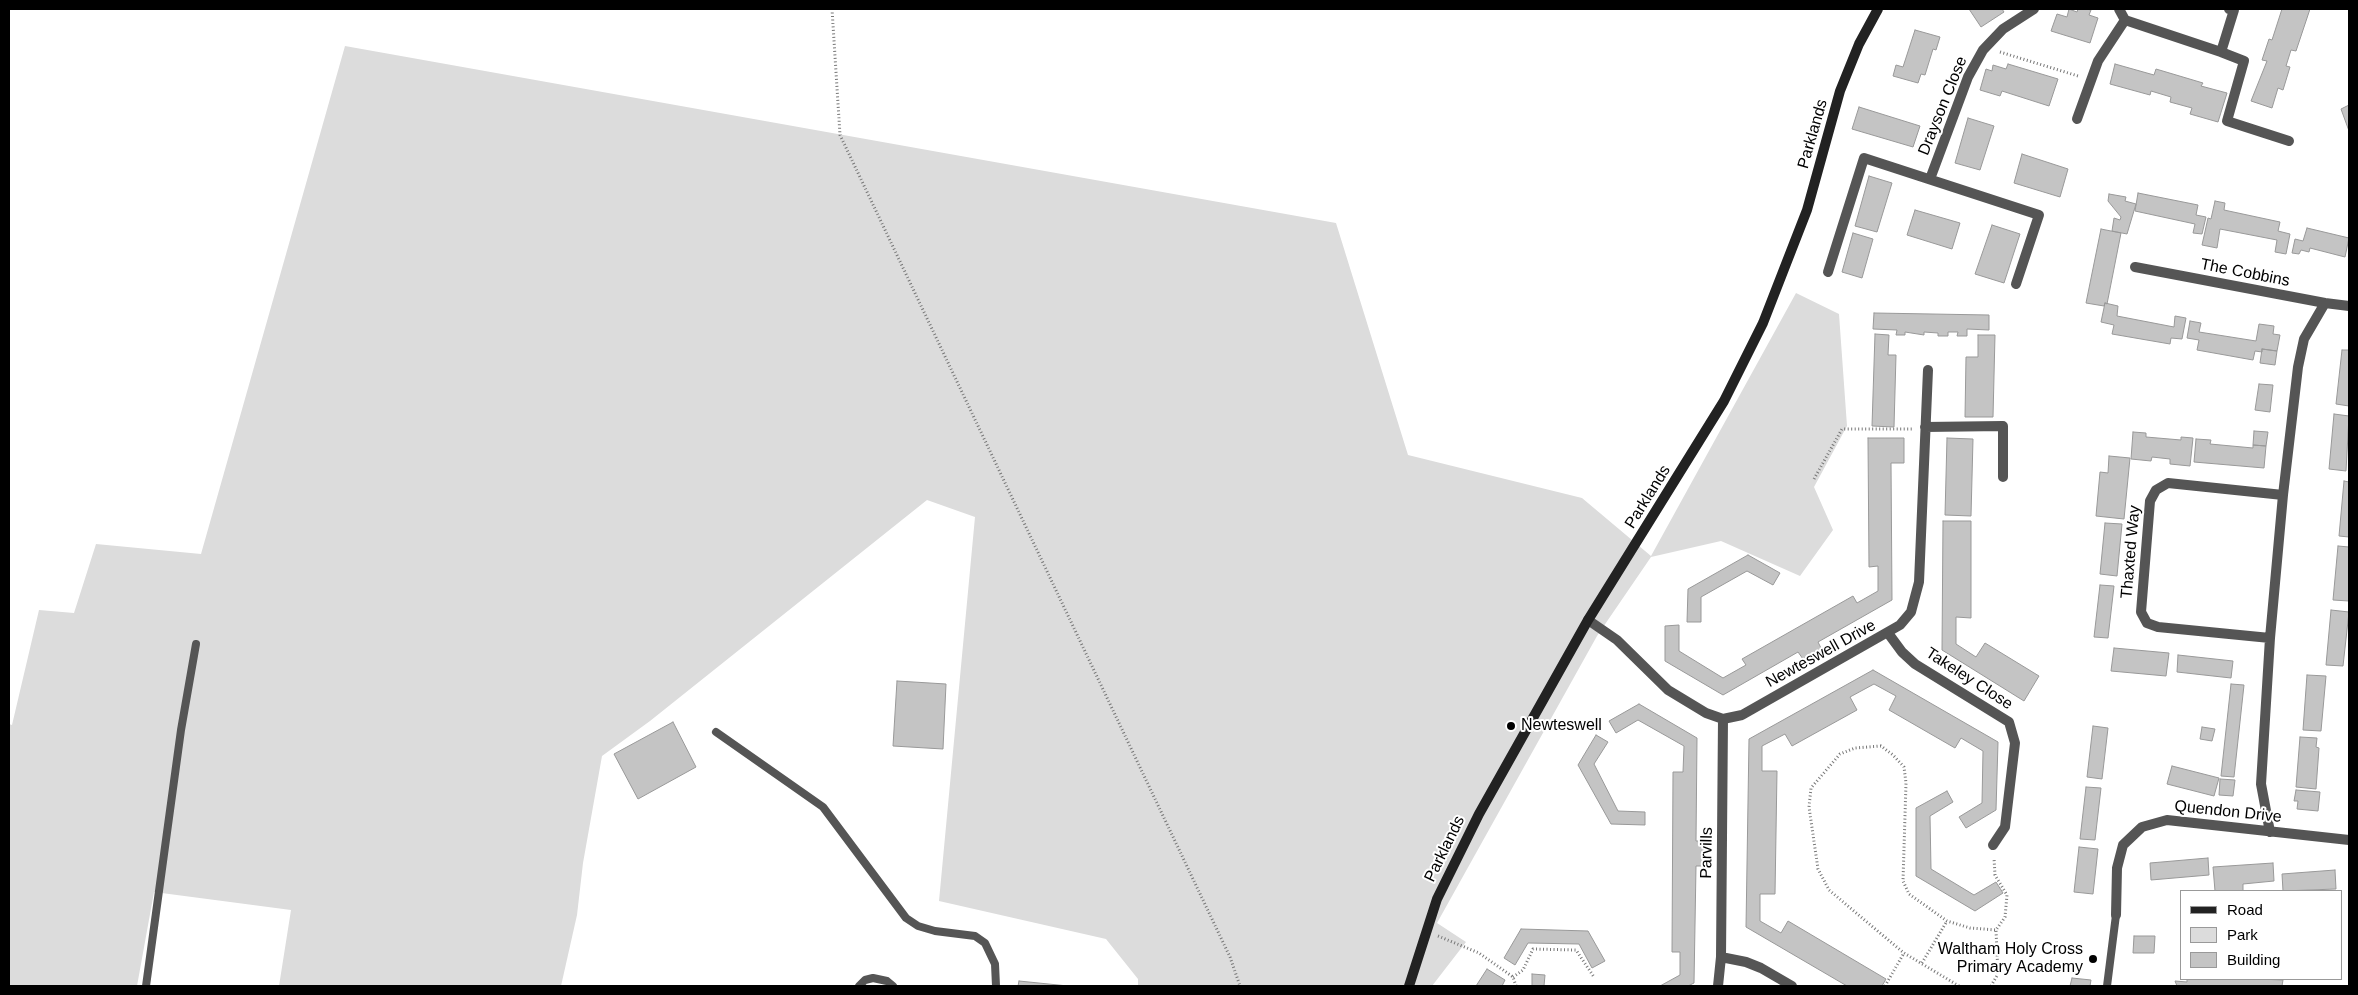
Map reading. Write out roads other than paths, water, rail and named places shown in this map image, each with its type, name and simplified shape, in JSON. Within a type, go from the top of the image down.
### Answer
[{"type":"street","name":"Parklands","points":[[1409,986],[1437,899],[1478,814],[1588,620],[1724,401],[1763,323],[1807,210],[1840,91],[1859,44],[1878,9]]},
{"type":"street","name":"Drayson Close","points":[[1930,179],[1968,77],[1986,47],[2003,30],[2034,9]]},
{"type":"street","points":[[2119,9],[2125,20],[2244,61],[2226,121],[2289,141]]},
{"type":"street","points":[[2221,52],[2234,10],[2229,9]]},
{"type":"street","points":[[2077,119],[2098,61],[2125,20]]},
{"type":"street","name":"Drayson Close","points":[[1828,272],[1864,158],[2039,214],[2016,284]]},
{"type":"street","name":"The Cobbins","points":[[2134,267],[2325,304],[2349,306]]},
{"type":"street","points":[[2270,832],[2260,784],[2270,638],[2283,495],[2298,367],[2304,339],[2325,304]]},
{"type":"street","name":"Newteswell Drive","points":[[1724,719],[1742,715],[1888,633],[1900,625],[1911,612],[1917,596],[1928,370]]},
{"type":"street","points":[[1925,427],[2003,426],[2003,477]]},
{"type":"street","name":"Thaxted Way","points":[[2270,638],[2158,627],[2147,623],[2141,612],[2150,500],[2156,490],[2168,483],[2283,495]]},
{"type":"street","points":[[1588,620],[1618,640],[1668,690],[1706,713],[1724,719]]},
{"type":"street","name":"Takeley Close","points":[[1888,633],[1902,652],[1915,664],[2009,722],[2015,743],[2005,827],[1993,845]]},
{"type":"street","name":"Parvills","points":[[1718,986],[1721,957],[1724,719]]},
{"type":"street","name":"Quendon Drive","points":[[2116,915],[2117,868],[2123,845],[2142,827],[2167,820],[2349,840]]},
{"type":"street","points":[[1721,957],[1746,962],[1761,968],[1792,986]]},
{"type":"lane","points":[[146,986],[181,730],[196,644]]},
{"type":"lane","points":[[716,732],[823,807],[906,918],[918,926],[975,936],[984,943],[995,964],[996,986]]},
{"type":"lane","points":[[2107,986],[2116,915]]},
{"type":"lane","points":[[858,986],[873,978],[887,981],[893,986]]},
{"type":"place","name":"Newteswell","points":[[1511,726]]},
{"type":"place","name":"Waltham Holy Cross Primary Academy","points":[[2093,959]]}]
